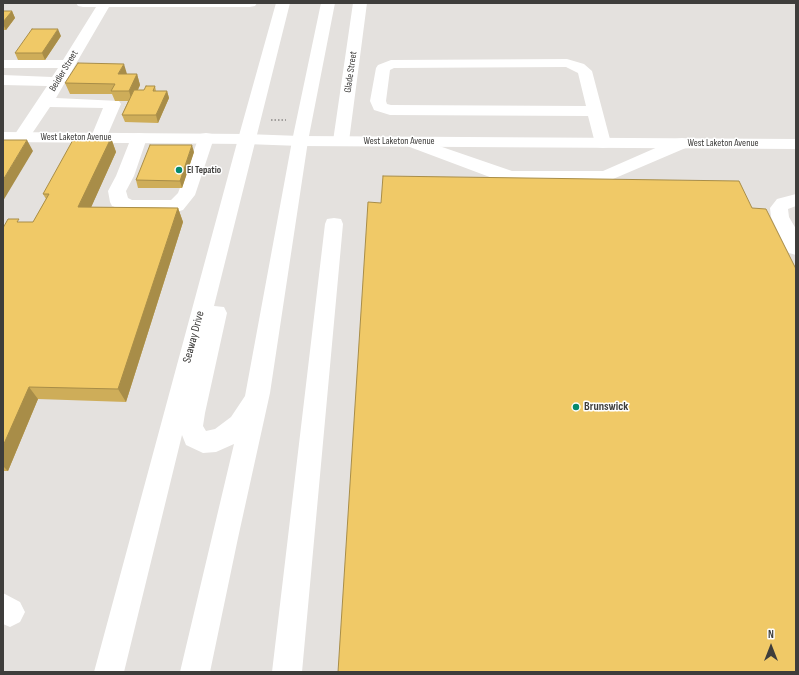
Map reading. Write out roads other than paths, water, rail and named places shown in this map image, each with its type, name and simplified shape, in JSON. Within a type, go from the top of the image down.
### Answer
[{"type":"main road","points":[[84,3],[250,3]]},
{"type":"main road","name":"Beidler Street","points":[[21,137],[45,102],[105,3]]},
{"type":"main road","name":"Seaway Drive","points":[[108,672],[246,139],[283,3]]},
{"type":"main road","points":[[305,118],[296,104],[316,3]]},
{"type":"main road","points":[[194,672],[258,393],[300,141],[328,3]]},
{"type":"main road","name":"Glade Street","points":[[341,141],[360,3]]},
{"type":"main road","points":[[3,64],[68,64]]},
{"type":"main road","points":[[595,111],[390,110],[380,107],[378,101],[383,68],[391,64],[567,64],[585,71],[595,111],[603,143]]},
{"type":"main road","points":[[3,80],[57,82]]},
{"type":"main road","points":[[45,102],[114,104],[99,137]]},
{"type":"main road","name":"West Laketon Avenue","points":[[3,137],[206,138],[413,142],[796,144]]},
{"type":"main road","points":[[139,138],[125,176],[117,191],[119,202],[130,206],[176,206],[186,195],[206,138]]},
{"type":"main road","points":[[413,142],[512,177],[606,176],[682,143]]},
{"type":"main road","points":[[240,163],[248,181],[200,380],[191,426],[195,437],[203,442],[216,442],[224,437],[246,417],[258,393]]},
{"type":"main road","points":[[796,200],[784,203],[779,208],[780,218],[796,248]]},
{"type":"main road","points":[[287,672],[334,224]]},
{"type":"place","name":"El Tepatio","points":[[179,170]]},
{"type":"place","name":"Brunswick","points":[[576,407]]}]
